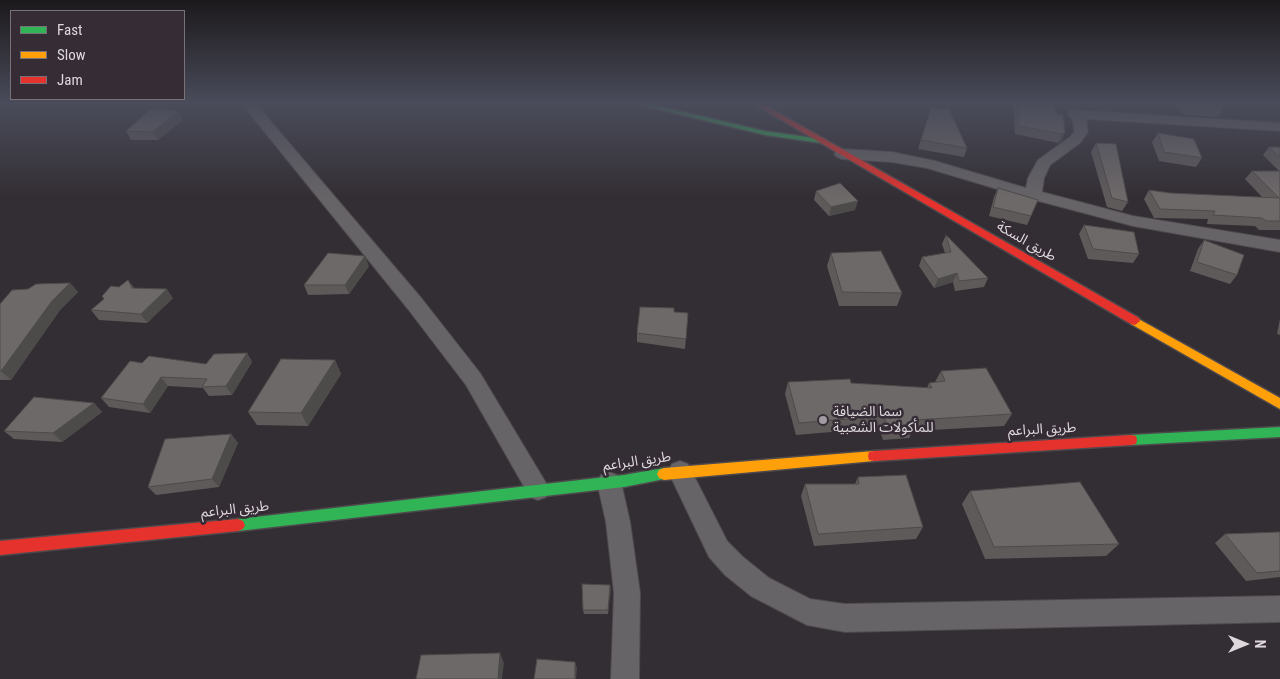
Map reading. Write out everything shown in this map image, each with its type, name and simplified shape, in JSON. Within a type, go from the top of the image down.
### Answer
[{"type":"street","points":[[275,136],[415,304],[473,379],[538,490]]},
{"type":"street","points":[[784,136],[821,141]]},
{"type":"street","name":"طريق السكة","points":[[812,136],[1280,404]]},
{"type":"street","points":[[1033,195],[1036,178],[1043,163],[1078,136]]},
{"type":"street","points":[[842,154],[892,157],[930,164],[1033,195],[1133,221],[1280,246]]},
{"type":"street","name":"طريق البراعم","points":[[0,548],[300,519],[624,481],[680,471],[939,451],[1280,432]]},
{"type":"street","points":[[680,471],[718,549],[734,566],[760,587],[806,612],[845,618],[1280,609]]},
{"type":"street","points":[[609,482],[618,522],[627,593],[626,679]]},
{"type":"building","points":[[922,136],[961,136],[967,148],[921,140]]},
{"type":"building","points":[[1159,136],[1174,136],[1194,139],[1202,158],[1164,152]]},
{"type":"building","points":[[1096,143],[1116,144],[1128,202],[1112,198]]},
{"type":"building","points":[[1269,147],[1280,147],[1280,157]]},
{"type":"building","points":[[1252,171],[1280,171],[1280,221],[1213,215],[1215,211],[1160,209],[1149,190],[1170,193],[1279,198]]},
{"type":"building","points":[[840,183],[858,201],[831,207],[816,191]]},
{"type":"building","points":[[998,188],[1038,200],[1031,216],[993,207]]},
{"type":"building","points":[[1084,225],[1134,232],[1139,254],[1093,249]]},
{"type":"building","points":[[946,235],[988,278],[959,281],[957,273],[938,279],[922,257],[951,252]]},
{"type":"building","points":[[1204,240],[1244,255],[1237,275],[1197,262]]},
{"type":"building","points":[[881,251],[902,293],[842,292],[831,253]]},
{"type":"building","points":[[328,253],[365,256],[345,285],[304,285]]},
{"type":"building","points":[[128,280],[132,288],[167,289],[141,314],[91,310],[104,299],[102,296],[111,286],[119,287]]},
{"type":"building","points":[[70,283],[52,301],[0,371],[0,304],[12,290],[28,289],[36,284]]},
{"type":"building","points":[[640,307],[674,308],[674,312],[688,313],[686,339],[637,333]]},
{"type":"building","points":[[247,353],[226,386],[202,387],[207,379],[161,377],[143,404],[101,398],[130,361],[142,363],[149,356],[206,364],[214,354]]},
{"type":"building","points":[[281,359],[335,360],[301,413],[248,412]]},
{"type":"building","points":[[986,368],[1012,414],[913,420],[915,426],[888,428],[884,416],[799,423],[788,382],[850,379],[851,383],[932,388],[929,383],[945,381],[941,371]]},
{"type":"building","points":[[34,397],[94,403],[53,433],[4,431]]},
{"type":"building","points":[[231,434],[212,479],[148,487],[165,439]]},
{"type":"building","points":[[906,475],[923,527],[818,534],[805,484],[859,484],[858,477]]},
{"type":"building","points":[[1080,482],[1119,544],[994,547],[970,491]]},
{"type":"building","points":[[1280,532],[1280,571],[1257,573],[1225,534]]},
{"type":"building","points":[[582,584],[610,585],[608,610],[583,610]]},
{"type":"building","points":[[500,653],[498,679],[416,679],[421,655]]},
{"type":"building","points":[[537,659],[575,662],[575,679],[534,679]]},
{"type":"traffic: fast","points":[[784,136],[821,141]]},
{"type":"traffic: fast","points":[[1131,440],[1280,432]]},
{"type":"traffic: fast","points":[[238,525],[624,481],[664,474]]},
{"type":"traffic: slow","points":[[1135,321],[1280,404]]},
{"type":"traffic: slow","points":[[664,474],[874,456]]},
{"type":"traffic: jam","points":[[813,136],[1135,321]]},
{"type":"traffic: jam","points":[[874,456],[1131,440]]},
{"type":"traffic: jam","points":[[0,548],[238,525]]},
{"type":"place","name":"سما الضيافة للمأكولات الشعبية","points":[[823,420]]}]
